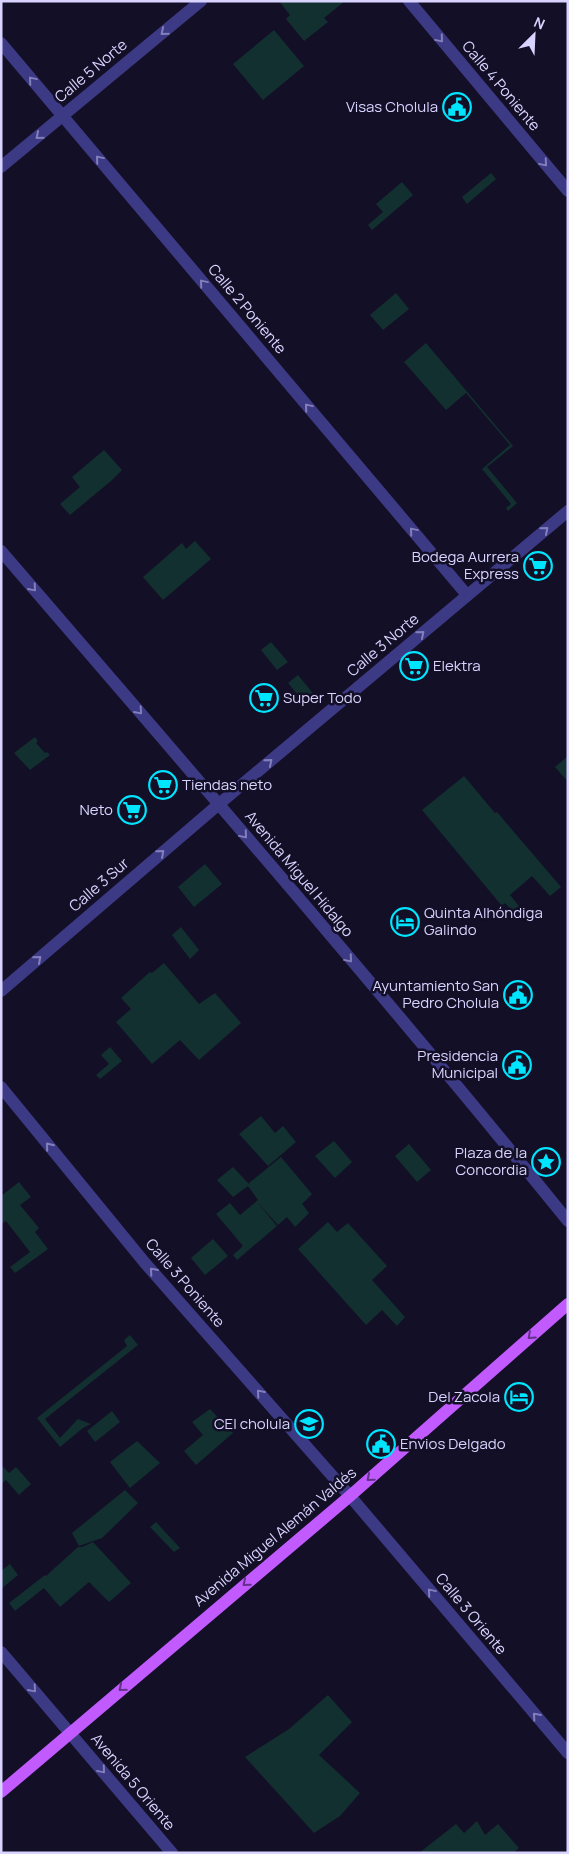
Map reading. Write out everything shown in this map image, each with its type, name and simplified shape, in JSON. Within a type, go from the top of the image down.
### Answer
[{"type":"main road","name":"Avenida Miguel Alemán Valdés","points":[[1,1792],[350,1496],[568,1304]]},
{"type":"street","name":"Calle 5 Norte","points":[[1,167],[201,1]]},
{"type":"street","name":"Calle 4 Poniente","points":[[409,1],[568,191]]},
{"type":"street","name":"Calle 2 Poniente","points":[[1,43],[467,595]]},
{"type":"street","name":"Calle 3 Norte","points":[[219,804],[568,511]]},
{"type":"street","name":"Avenida Miguel Hidalgo","points":[[1,551],[219,804],[568,1221]]},
{"type":"street","name":"Calle 3 Sur","points":[[1,991],[219,804]]},
{"type":"street","name":"Calle 3 Poniente","points":[[1,1087],[146,1263],[350,1496]]},
{"type":"street","name":"Calle 3 Oriente","points":[[350,1496],[568,1753]]},
{"type":"street","name":"Avenida 5 Oriente","points":[[1,1652],[172,1853]]},
{"type":"green space","points":[[279,1],[345,1],[324,18],[328,22],[304,41],[286,19],[290,15]]},
{"type":"green space","points":[[274,30],[304,66],[263,100],[233,64]]},
{"type":"green space","points":[[491,173],[496,179],[467,204],[462,197]]},
{"type":"green space","points":[[402,182],[413,195],[372,230],[368,225],[383,212],[376,204]]},
{"type":"green space","points":[[396,293],[409,309],[383,330],[370,315]]},
{"type":"green space","points":[[426,343],[513,446],[487,467],[517,503],[508,511],[506,508],[511,504],[482,469],[510,445],[466,393],[446,410],[404,362]]},
{"type":"green space","points":[[104,450],[122,470],[70,515],[60,504],[80,487],[72,477]]},
{"type":"green space","points":[[195,541],[211,559],[163,600],[143,577],[182,543],[186,549]]},
{"type":"green space","points":[[271,642],[288,662],[277,670],[261,650]]},
{"type":"green space","points":[[298,675],[316,697],[306,705],[288,683]]},
{"type":"green space","points":[[35,737],[38,741],[36,743],[45,753],[47,752],[50,755],[30,770],[14,753]]},
{"type":"green space","points":[[568,756],[568,782],[555,767]]},
{"type":"green space","points":[[464,776],[561,887],[550,896],[532,876],[510,895],[524,912],[518,917],[505,903],[502,906],[422,810]]},
{"type":"green space","points":[[205,864],[222,884],[194,907],[178,887]]},
{"type":"green space","points":[[181,927],[199,950],[190,959],[172,935]]},
{"type":"green space","points":[[164,963],[199,1004],[215,993],[241,1023],[199,1060],[180,1040],[152,1064],[116,1022],[131,1009],[121,998],[150,972],[152,973]]},
{"type":"green space","points":[[110,1047],[122,1061],[100,1079],[96,1075],[109,1064],[101,1055]]},
{"type":"green space","points":[[261,1116],[275,1133],[283,1126],[296,1142],[268,1166],[239,1134]]},
{"type":"green space","points":[[334,1141],[352,1162],[335,1178],[315,1156]]},
{"type":"green space","points":[[409,1144],[431,1170],[417,1182],[395,1156]]},
{"type":"green space","points":[[281,1157],[312,1194],[302,1204],[309,1213],[295,1227],[287,1217],[278,1225],[257,1202],[277,1226],[237,1260],[233,1255],[243,1246],[216,1214],[230,1203],[240,1215],[258,1200],[248,1186],[233,1197],[217,1180],[233,1167],[250,1185],[249,1183]]},
{"type":"green space","points":[[19,1182],[31,1197],[20,1205],[39,1228],[35,1232],[48,1249],[15,1273],[10,1267],[30,1252],[6,1221],[1,1224],[1,1196]]},
{"type":"green space","points":[[328,1222],[337,1232],[348,1223],[387,1266],[372,1280],[405,1317],[397,1326],[382,1310],[366,1325],[298,1249]]},
{"type":"green space","points":[[213,1239],[228,1256],[205,1275],[191,1258]]},
{"type":"green space","points":[[130,1335],[138,1345],[45,1419],[60,1438],[78,1419],[91,1424],[83,1428],[60,1447],[37,1418],[127,1346],[124,1340]]},
{"type":"green space","points":[[210,1409],[233,1433],[196,1465],[184,1451],[203,1435],[192,1422]]},
{"type":"green space","points":[[112,1411],[120,1422],[95,1442],[87,1431]]},
{"type":"green space","points":[[137,1441],[160,1463],[130,1488],[110,1462]]},
{"type":"green space","points":[[1,1465],[9,1473],[16,1467],[31,1484],[19,1495],[6,1480],[1,1484]]},
{"type":"green space","points":[[125,1490],[138,1503],[102,1538],[79,1546],[72,1533]]},
{"type":"green space","points":[[156,1522],[180,1548],[174,1552],[150,1527]]},
{"type":"green space","points":[[93,1542],[131,1583],[109,1602],[89,1582],[60,1607],[44,1588],[15,1611],[9,1603],[46,1576],[78,1547]]},
{"type":"green space","points":[[10,1564],[18,1575],[1,1589],[1,1571]]},
{"type":"green space","points":[[328,1695],[352,1722],[319,1755],[360,1793],[340,1816],[314,1833],[245,1757],[289,1729]]},
{"type":"green space","points":[[477,1821],[485,1835],[498,1824],[519,1848],[513,1853],[419,1853],[456,1824],[464,1833]]},
{"type":"place","name":"Visas Cholula","points":[[457,107]]},
{"type":"place","name":"Bodega Aurrera Express","points":[[538,566]]},
{"type":"place","name":"Elektra","points":[[414,666]]},
{"type":"place","name":"Super Todo","points":[[264,698]]},
{"type":"place","name":"Tiendas neto","points":[[163,785]]},
{"type":"place","name":"Neto","points":[[132,810]]},
{"type":"place","name":"Quinta Alhóndiga Galindo","points":[[405,922]]},
{"type":"place","name":"Ayuntamiento San Pedro Cholula","points":[[518,995]]},
{"type":"place","name":"Presidencia Municipal","points":[[517,1065]]},
{"type":"place","name":"Plaza de la Concordia","points":[[546,1162]]},
{"type":"place","name":"Del Zacola","points":[[519,1397]]},
{"type":"place","name":"CEI cholula","points":[[309,1424]]},
{"type":"place","name":"Envios Delgado","points":[[381,1444]]}]
